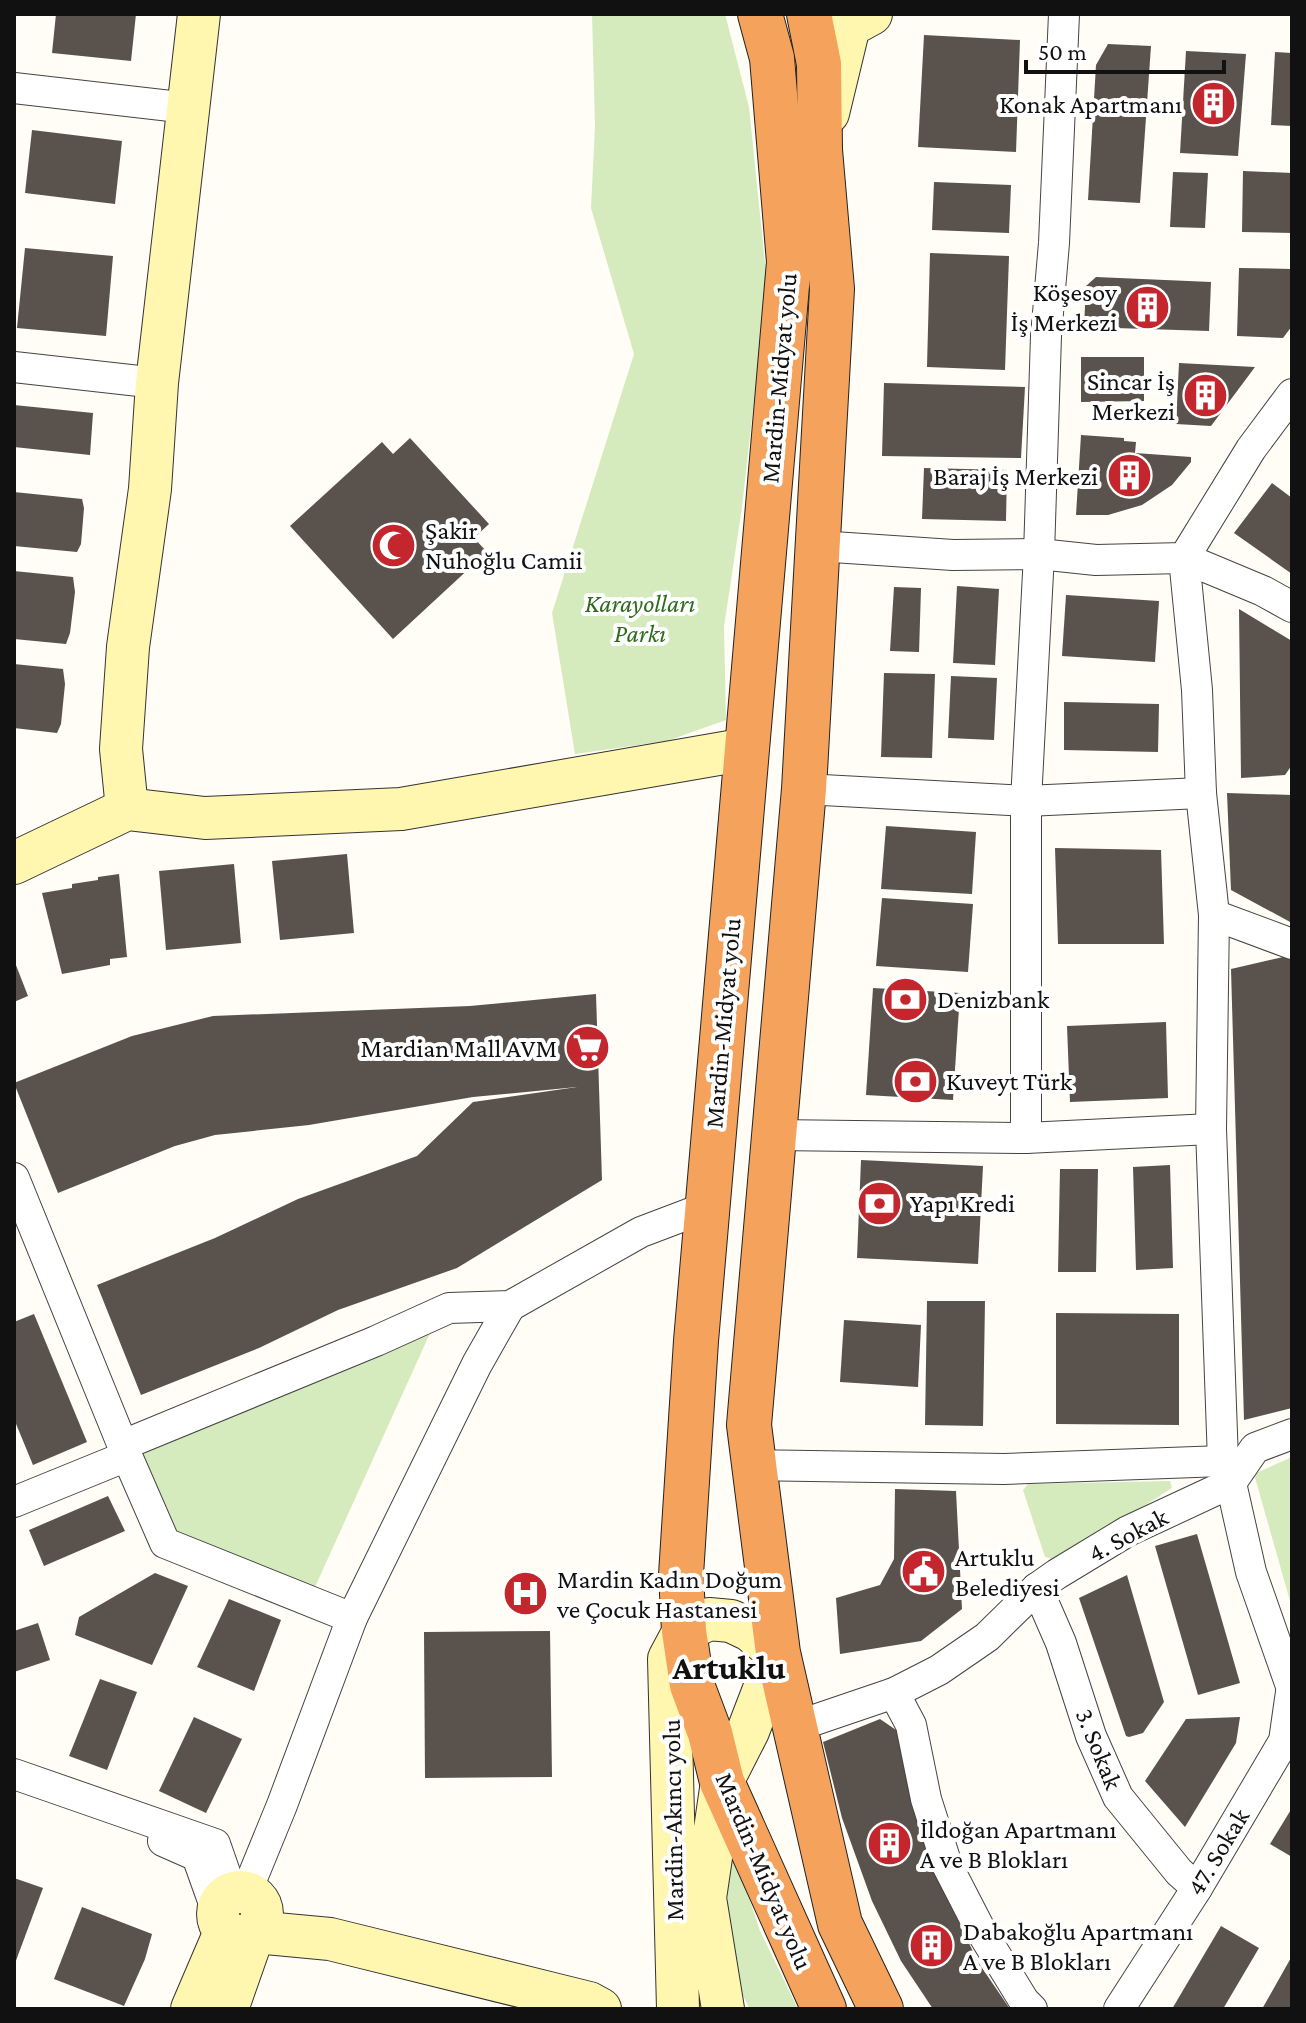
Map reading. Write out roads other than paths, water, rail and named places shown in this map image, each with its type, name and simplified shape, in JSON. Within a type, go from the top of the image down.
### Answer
[{"type":"highway","name":"Mardin-Midyat yolu","points":[[809,14],[819,64],[820,150],[832,289],[804,789],[749,1425],[778,1653],[794,1727],[840,1924],[881,2009]]},
{"type":"highway","name":"Mardin-Midyat yolu","points":[[770,15],[789,262],[696,1341],[677,1645],[710,1733],[722,1782],[824,2009]]},
{"type":"street","points":[[127,809],[121,749],[128,647],[150,489],[157,383],[199,14]]},
{"type":"street","points":[[820,150],[849,26],[871,14]]},
{"type":"street","points":[[1026,1138],[1026,801],[1046,336],[1054,243],[1064,14]]},
{"type":"street","points":[[14,88],[188,108]]},
{"type":"street","points":[[14,367],[157,383]]},
{"type":"street","points":[[1291,1687],[1251,1572],[1227,1472],[1211,1129],[1214,915],[1201,793],[1197,690],[1184,558],[1251,449],[1292,394]]},
{"type":"street","points":[[818,546],[953,555],[1039,554],[1096,560],[1184,558],[1263,591],[1292,607]]},
{"type":"street","points":[[14,863],[127,809],[205,818],[401,809],[747,749]]},
{"type":"street","points":[[804,789],[1026,801],[1201,793]]},
{"type":"street","points":[[1214,915],[1292,944]]},
{"type":"street","points":[[774,1135],[1026,1138],[1211,1129]]},
{"type":"street","points":[[14,1178],[165,1543],[352,1618]]},
{"type":"street","points":[[14,1502],[449,1308],[510,1306],[641,1232],[707,1207]]},
{"type":"street","points":[[192,2009],[282,1805],[352,1618],[477,1364],[510,1306]]},
{"type":"street","points":[[753,1465],[1227,1472],[1255,1448],[1292,1434]]},
{"type":"street","name":"4. Sokak","points":[[794,1727],[894,1693],[939,1670],[987,1637],[1037,1588],[1227,1472]]},
{"type":"street","name":"3. Sokak","points":[[1037,1588],[1061,1643],[1091,1736],[1118,1797],[1179,1872],[1197,1888]]},
{"type":"street","points":[[677,1645],[709,1619],[731,1621],[750,1630],[778,1653]]},
{"type":"street","name":"Mardin-Akıncı yolu","points":[[677,1645],[678,2009]]},
{"type":"street","name":"Mardin-Akıncı yolu","points":[[723,2009],[705,1898],[722,1782],[748,1731],[778,1653]]},
{"type":"street","name":"47. Sokak","points":[[1119,2009],[1197,1888],[1284,1741],[1291,1687]]},
{"type":"street","points":[[894,1693],[911,1725],[926,1799],[947,1865],[981,1931],[1032,2009]]},
{"type":"street","points":[[14,1774],[215,1844],[235,1912],[227,2009]]},
{"type":"street","points":[[14,1787],[69,1809],[151,1835],[197,1856],[235,1912],[330,1939],[589,2003],[600,2009]]},
{"type":"place","name":"Konak Apartmanı","points":[[1213,104]]},
{"type":"place","name":"Köşesoy İş Merkezi","points":[[1148,307]]},
{"type":"place","name":"Sincar İş Merkezi","points":[[1206,396]]},
{"type":"place","name":"Baraj İş Merkezi","points":[[1129,476]]},
{"type":"place","name":"Şakir Nuhoğlu Camii","points":[[394,545]]},
{"type":"place","name":"Denizbank","points":[[906,999]]},
{"type":"place","name":"Mardian Mall AVM","points":[[588,1048]]},
{"type":"place","name":"Kuveyt Türk","points":[[915,1081]]},
{"type":"place","name":"Yapı Kredi","points":[[879,1203]]},
{"type":"place","name":"Artuklu Belediyesi","points":[[924,1572]]},
{"type":"place","name":"Mardin Kadın Doğum ve Çocuk Hastanesi","points":[[526,1594]]},
{"type":"place","name":"İldoğan Apartmanı A ve B Blokları","points":[[889,1844]]},
{"type":"place","name":"Dabakoğlu Apartmanı A ve B Blokları","points":[[932,1946]]},
{"type":"district","name":"Artuklu","points":[[729,1667]]},
{"type":"park label","name":"Karayolları Parkı","points":[[640,618]]}]
